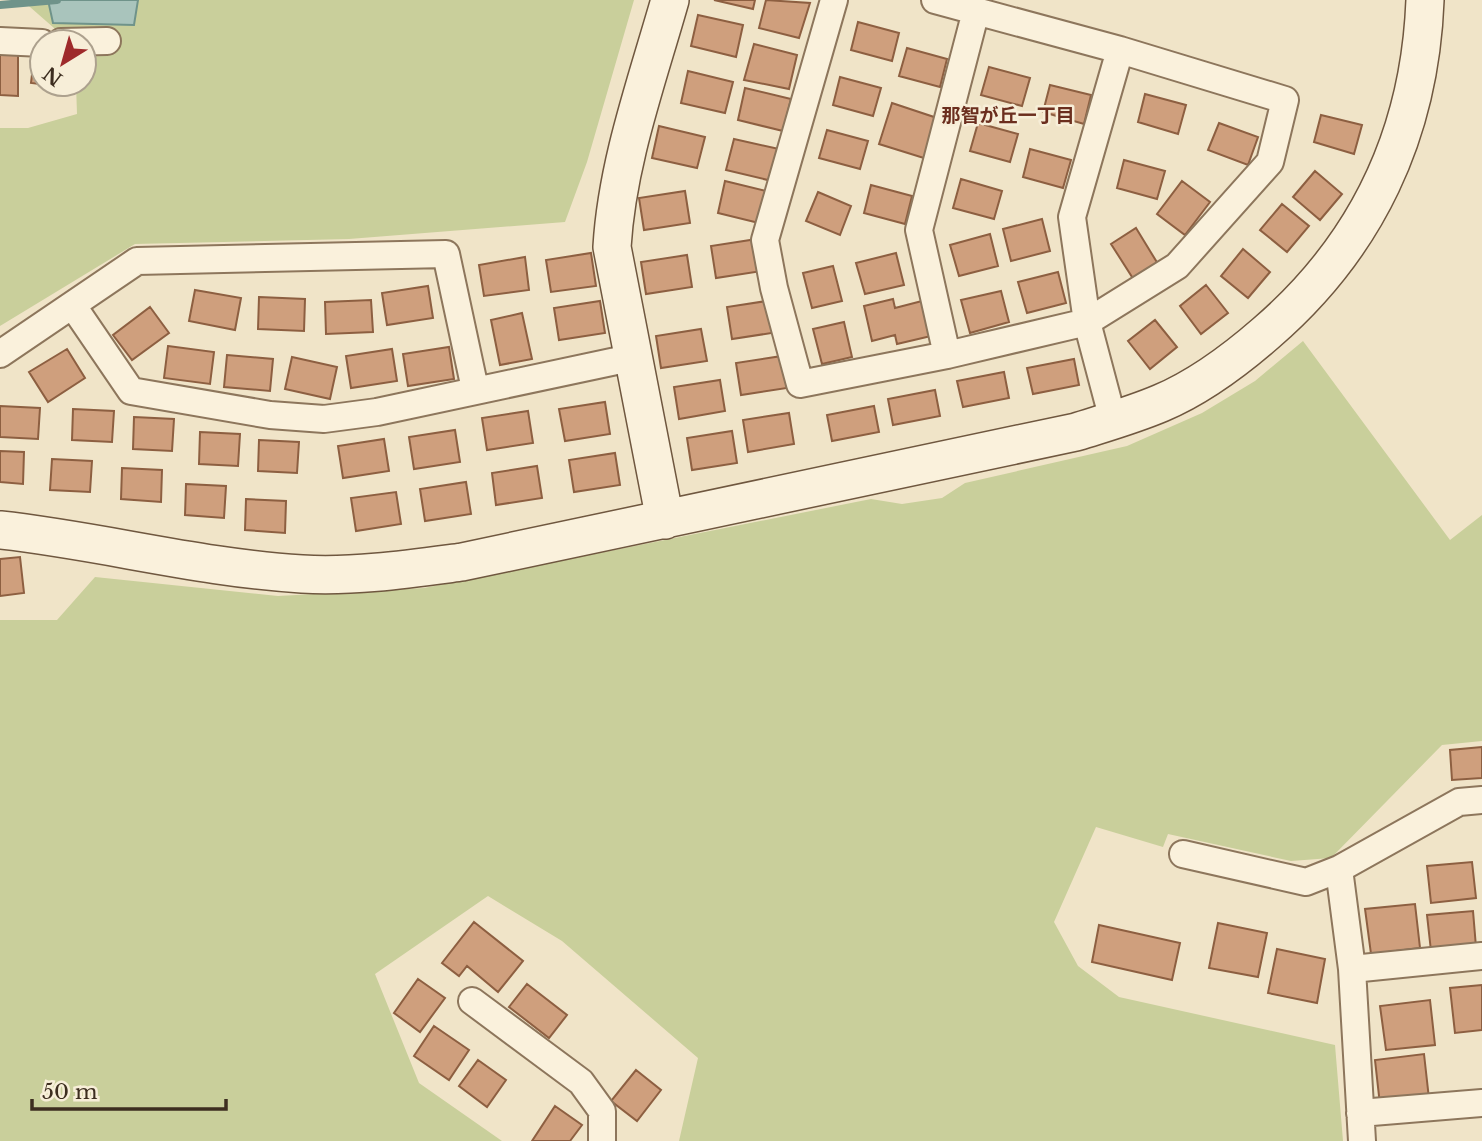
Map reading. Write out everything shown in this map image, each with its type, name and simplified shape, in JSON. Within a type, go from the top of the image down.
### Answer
[{"type":"street","points":[[665,520],[612,247],[614,210],[632,134],[670,0]]},
{"type":"street","points":[[834,0],[765,240],[800,384],[947,355],[1087,322],[1177,266],[1270,162],[1285,100],[1120,50],[935,0]]},
{"type":"street","points":[[0,530],[54,536],[190,562],[303,574],[386,573],[461,562],[1076,432],[1162,403],[1233,362],[1295,309],[1329,271],[1389,172],[1413,103],[1420,66],[1425,0]]},
{"type":"street","points":[[947,355],[919,230],[976,11]]},
{"type":"street","points":[[0,41],[28,42]]},
{"type":"street","points":[[98,41],[107,41]]},
{"type":"street","points":[[1113,420],[1087,322],[1072,217],[1120,50]]},
{"type":"street","points":[[0,354],[137,261],[446,254],[475,389]]},
{"type":"street","points":[[73,306],[131,391],[270,415],[324,419],[377,412],[635,357]]},
{"type":"street","points":[[1183,854],[1306,882],[1339,869],[1460,802],[1482,800]]},
{"type":"street","points":[[1339,869],[1352,969],[1362,1141]]},
{"type":"street","points":[[1352,969],[1482,956]]},
{"type":"street","points":[[472,1001],[581,1082],[602,1111],[602,1141]]},
{"type":"street","points":[[1360,1113],[1482,1103]]},
{"type":"green space","points":[[22,0],[634,0],[587,162],[565,222],[349,239],[135,244],[0,326],[0,128],[28,128],[77,114],[76,98],[98,98],[98,28],[54,28]]},
{"type":"green space","points":[[1303,341],[1450,540],[1482,515],[1482,741],[1442,745],[1331,858],[1291,861],[1168,834],[1163,847],[1096,827],[1054,922],[1078,966],[1119,997],[1335,1045],[1343,1141],[679,1141],[698,1058],[562,941],[488,896],[375,974],[419,1083],[502,1141],[0,1141],[0,620],[57,620],[95,577],[278,596],[424,588],[871,499],[902,504],[942,498],[965,483],[1127,446],[1202,413],[1255,381]]},
{"type":"water","points":[[48,0],[138,0],[134,25],[53,23]]},
{"type":"building","points":[[714,0],[755,0],[753,9]]},
{"type":"building","points":[[766,0],[810,3],[799,38],[759,28]]},
{"type":"building","points":[[698,15],[743,25],[736,57],[691,46]]},
{"type":"building","points":[[858,22],[899,33],[892,61],[851,50]]},
{"type":"building","points":[[754,44],[797,55],[789,89],[744,80]]},
{"type":"building","points":[[0,47],[18,48],[18,96],[0,95]]},
{"type":"building","points":[[907,48],[947,59],[940,87],[899,76]]},
{"type":"building","points":[[989,67],[1030,78],[1022,106],[981,95]]},
{"type":"building","points":[[688,71],[733,82],[725,113],[681,103]]},
{"type":"building","points":[[840,77],[881,88],[873,116],[833,105]]},
{"type":"building","points":[[1050,85],[1091,95],[1084,124],[1043,112]]},
{"type":"building","points":[[745,88],[791,99],[783,131],[738,120]]},
{"type":"building","points":[[1145,94],[1186,105],[1178,134],[1138,122]]},
{"type":"building","points":[[892,103],[940,119],[927,159],[879,144]]},
{"type":"building","points":[[1321,115],[1362,125],[1354,154],[1314,142]]},
{"type":"building","points":[[978,123],[1018,134],[1010,162],[970,151]]},
{"type":"building","points":[[1219,123],[1258,137],[1248,165],[1208,150]]},
{"type":"building","points":[[659,126],[705,137],[697,168],[652,158]]},
{"type":"building","points":[[827,130],[868,141],[860,169],[819,158]]},
{"type":"building","points":[[734,139],[779,149],[772,181],[726,170]]},
{"type":"building","points":[[1030,149],[1071,160],[1063,188],[1023,177]]},
{"type":"building","points":[[1124,160],[1165,171],[1157,199],[1117,188]]},
{"type":"building","points":[[1315,171],[1342,194],[1320,220],[1293,197]]},
{"type":"building","points":[[961,179],[1002,191],[994,219],[953,208]]},
{"type":"building","points":[[725,181],[770,192],[763,224],[718,213]]},
{"type":"building","points":[[1182,181],[1210,202],[1185,235],[1157,214]]},
{"type":"building","points":[[871,185],[912,196],[905,224],[864,213]]},
{"type":"building","points":[[685,191],[690,223],[644,230],[639,198]]},
{"type":"building","points":[[818,192],[851,206],[840,235],[806,221]]},
{"type":"building","points":[[1282,204],[1309,226],[1287,252],[1260,230]]},
{"type":"building","points":[[1042,219],[1050,251],[1011,261],[1003,229]]},
{"type":"building","points":[[1136,228],[1158,264],[1134,280],[1111,244]]},
{"type":"building","points":[[990,234],[998,266],[959,276],[950,245]]},
{"type":"building","points":[[757,239],[762,271],[716,278],[711,246]]},
{"type":"building","points":[[1243,249],[1270,272],[1248,298],[1221,276]]},
{"type":"building","points":[[591,253],[596,286],[551,292],[546,260]]},
{"type":"building","points":[[896,253],[904,285],[865,294],[856,263]]},
{"type":"building","points":[[687,255],[692,287],[646,294],[641,262]]},
{"type":"building","points":[[525,257],[529,290],[484,296],[479,265]]},
{"type":"building","points":[[833,266],[842,301],[812,308],[803,273]]},
{"type":"building","points":[[1058,272],[1066,303],[1027,313],[1018,282]]},
{"type":"building","points":[[1206,285],[1228,313],[1201,334],[1180,306]]},
{"type":"building","points":[[428,286],[433,318],[387,325],[382,293]]},
{"type":"building","points":[[195,290],[241,298],[235,330],[189,321]]},
{"type":"building","points":[[1001,291],[1009,322],[970,333],[961,300]]},
{"type":"building","points":[[259,297],[305,299],[304,331],[258,329]]},
{"type":"building","points":[[893,299],[895,308],[922,301],[931,336],[897,344],[895,335],[872,341],[864,306]]},
{"type":"building","points":[[371,300],[373,332],[326,334],[325,302]]},
{"type":"building","points":[[773,300],[778,332],[732,339],[727,307]]},
{"type":"building","points":[[600,301],[605,333],[559,340],[554,308]]},
{"type":"building","points":[[150,307],[169,333],[132,360],[113,335]]},
{"type":"building","points":[[522,313],[532,359],[500,365],[491,320]]},
{"type":"building","points":[[1155,320],[1177,347],[1150,369],[1128,341]]},
{"type":"building","points":[[844,322],[852,357],[822,364],[813,329]]},
{"type":"building","points":[[701,329],[707,361],[661,368],[656,336]]},
{"type":"building","points":[[168,346],[214,352],[210,384],[164,378]]},
{"type":"building","points":[[449,347],[454,379],[408,386],[403,354]]},
{"type":"building","points":[[67,349],[85,378],[48,402],[29,372]]},
{"type":"building","points":[[392,349],[397,381],[351,388],[346,356]]},
{"type":"building","points":[[227,355],[273,359],[270,391],[224,387]]},
{"type":"building","points":[[782,356],[787,388],[741,395],[736,363]]},
{"type":"building","points":[[292,357],[337,367],[330,399],[285,389]]},
{"type":"building","points":[[1074,359],[1079,385],[1033,394],[1027,368]]},
{"type":"building","points":[[1004,372],[1009,398],[963,407],[957,381]]},
{"type":"building","points":[[720,380],[725,411],[679,419],[674,387]]},
{"type":"building","points":[[935,390],[940,416],[893,425],[888,399]]},
{"type":"building","points":[[605,402],[610,434],[565,441],[559,409]]},
{"type":"building","points":[[0,406],[40,408],[38,439],[0,437]]},
{"type":"building","points":[[874,406],[879,432],[832,441],[827,415]]},
{"type":"building","points":[[73,409],[114,411],[112,442],[72,440]]},
{"type":"building","points":[[528,411],[533,443],[487,450],[482,418]]},
{"type":"building","points":[[789,413],[794,444],[748,452],[743,420]]},
{"type":"building","points":[[134,417],[174,419],[172,451],[133,449]]},
{"type":"building","points":[[455,430],[460,462],[414,469],[409,437]]},
{"type":"building","points":[[732,431],[737,463],[692,470],[687,438]]},
{"type":"building","points":[[200,432],[240,434],[238,466],[199,464]]},
{"type":"building","points":[[384,439],[389,471],[343,478],[338,446]]},
{"type":"building","points":[[259,440],[299,442],[297,473],[258,471]]},
{"type":"building","points":[[0,451],[24,452],[23,484],[0,482]]},
{"type":"building","points":[[615,453],[620,485],[574,492],[569,460]]},
{"type":"building","points":[[52,459],[92,461],[90,492],[50,490]]},
{"type":"building","points":[[537,466],[542,498],[496,505],[492,473]]},
{"type":"building","points":[[122,468],[162,470],[161,502],[121,499]]},
{"type":"building","points":[[466,482],[471,514],[425,521],[420,489]]},
{"type":"building","points":[[186,484],[226,486],[224,518],[185,515]]},
{"type":"building","points":[[396,492],[401,524],[356,531],[351,498]]},
{"type":"building","points":[[246,499],[286,501],[285,533],[245,530]]},
{"type":"building","points":[[20,557],[24,593],[0,596],[0,559]]},
{"type":"building","points":[[1482,747],[1482,778],[1452,780],[1450,750]]},
{"type":"building","points":[[1472,862],[1476,898],[1431,903],[1427,866]]},
{"type":"building","points":[[1415,904],[1420,948],[1371,954],[1365,909]]},
{"type":"building","points":[[1473,911],[1476,947],[1431,951],[1427,915]]},
{"type":"building","points":[[474,922],[523,961],[498,992],[467,966],[459,976],[442,963]]},
{"type":"building","points":[[1218,923],[1267,933],[1258,977],[1209,968]]},
{"type":"building","points":[[1099,925],[1180,943],[1172,980],[1092,962]]},
{"type":"building","points":[[1277,949],[1325,959],[1317,1003],[1268,993]]},
{"type":"building","points":[[418,979],[445,998],[420,1032],[394,1013]]},
{"type":"building","points":[[527,984],[567,1015],[549,1038],[509,1007]]},
{"type":"building","points":[[1482,985],[1482,1030],[1455,1033],[1450,988]]},
{"type":"building","points":[[1430,1000],[1435,1045],[1386,1050],[1380,1006]]},
{"type":"building","points":[[434,1026],[469,1050],[449,1080],[414,1056]]},
{"type":"building","points":[[1424,1054],[1429,1099],[1380,1105],[1375,1060]]},
{"type":"building","points":[[478,1060],[506,1080],[487,1107],[459,1086]]},
{"type":"building","points":[[636,1070],[661,1090],[637,1121],[611,1101]]},
{"type":"building","points":[[555,1106],[582,1125],[570,1141],[532,1141]]},
{"type":"waterway","points":[[0,5],[57,0]]},
{"type":"district","name":"那智が丘一丁目","points":[[1008,115]]}]
